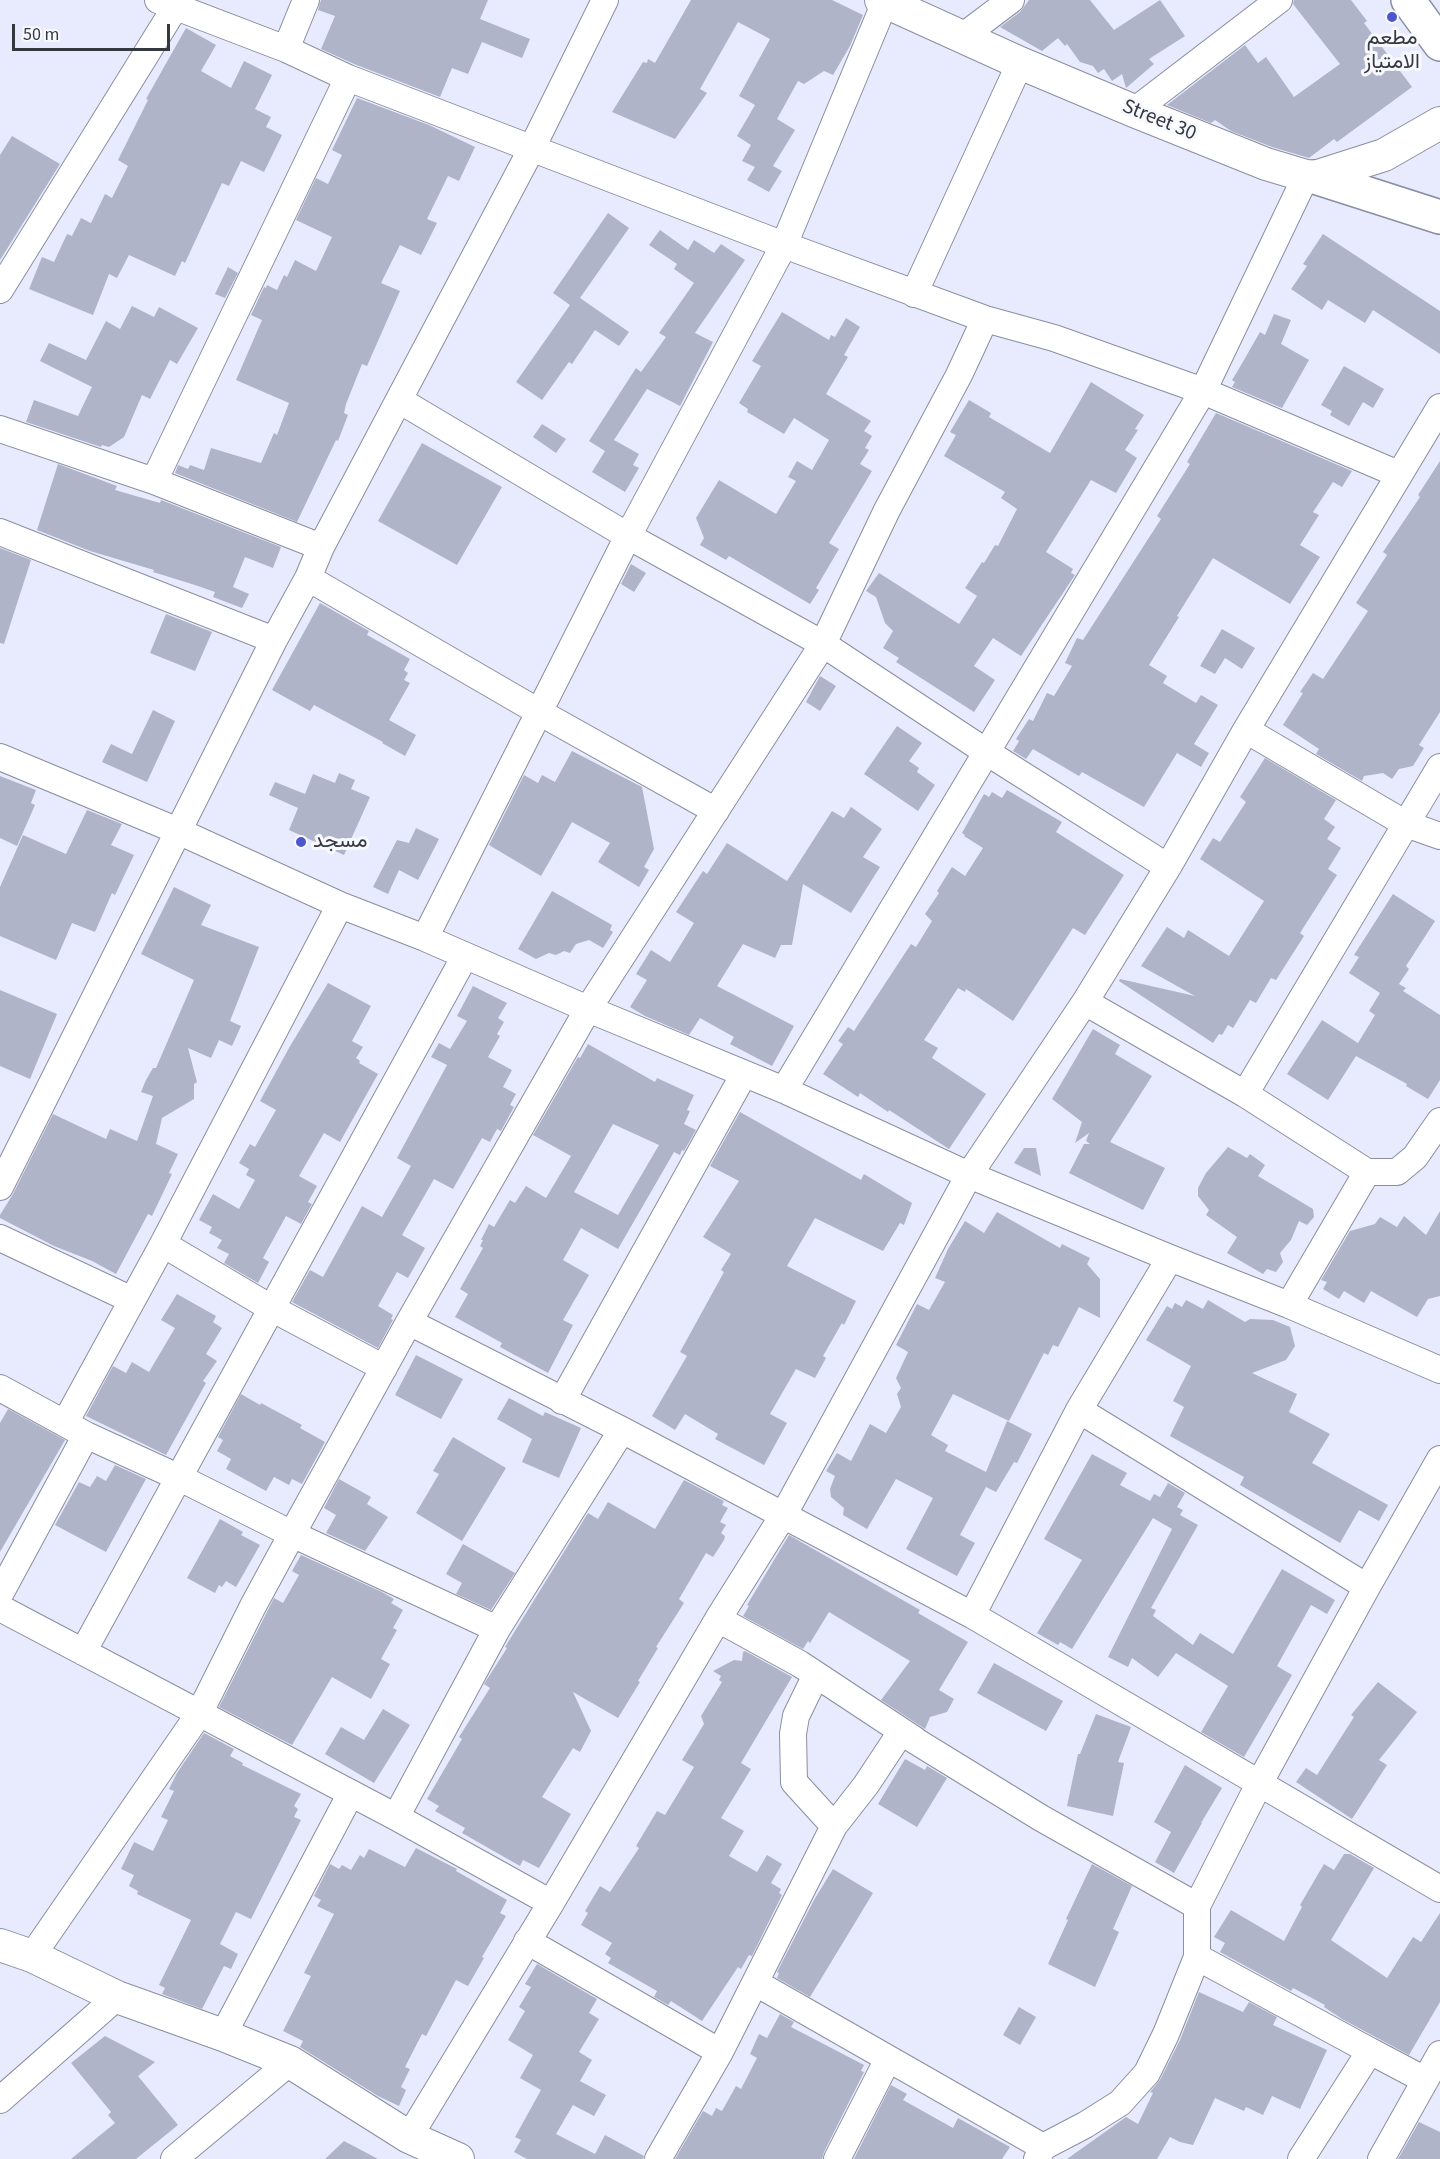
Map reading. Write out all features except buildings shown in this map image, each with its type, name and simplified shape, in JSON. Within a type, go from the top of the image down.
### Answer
[{"type":"main road","points":[[1408,0],[1440,44]]},
{"type":"main road","points":[[1310,177],[1440,217]]},
{"type":"street","points":[[286,49],[306,0]]},
{"type":"street","points":[[0,1187],[274,640],[308,578],[321,547],[532,148],[605,0]]},
{"type":"street","points":[[962,37],[1011,0]]},
{"type":"street","points":[[1134,111],[1279,0]]},
{"type":"street","points":[[425,938],[628,536],[784,245],[883,1]]},
{"type":"street","name":"Street 30","points":[[883,1],[1134,111],[1266,164],[1310,177]]},
{"type":"street","points":[[0,290],[167,3],[286,49],[348,78],[914,294],[985,319],[1054,338],[1203,391],[1398,474]]},
{"type":"street","points":[[914,294],[1020,63]]},
{"type":"street","points":[[154,481],[348,78]]},
{"type":"street","points":[[784,1090],[1203,391],[1310,177],[1384,155],[1440,123]]},
{"type":"street","points":[[32,1956],[199,1714],[292,1534],[409,1322],[588,1009],[823,644],[887,510],[959,375],[985,319]]},
{"type":"street","points":[[399,400],[628,536],[823,644],[988,753],[1168,867]]},
{"type":"street","points":[[409,2137],[551,1903],[718,1619],[784,1514],[969,1175],[1085,1002],[1168,867],[1246,730],[1440,407]]},
{"type":"street","points":[[0,429],[154,481],[321,547]]},
{"type":"street","points":[[0,532],[274,640]]},
{"type":"street","points":[[308,578],[539,712],[716,811]]},
{"type":"street","points":[[1246,730],[1406,824],[1440,836]]},
{"type":"street","points":[[0,757],[178,831],[340,905],[425,938],[588,1009],[784,1090],[969,1175],[1439,1367]]},
{"type":"street","points":[[1245,1094],[1440,767]]},
{"type":"street","points":[[0,1594],[132,1300],[340,905]]},
{"type":"street","points":[[83,1652],[465,956]]},
{"type":"street","points":[[1085,1002],[1245,1094],[1366,1172],[1397,1172],[1414,1157],[1440,1121]]},
{"type":"street","points":[[562,1401],[744,1074]]},
{"type":"street","points":[[1289,1305],[1366,1172]]},
{"type":"street","points":[[0,1238],[132,1300]]},
{"type":"street","points":[[163,1244],[271,1308],[384,1368]]},
{"type":"street","points":[[972,1615],[1079,1410],[1170,1258]]},
{"type":"street","points":[[409,1322],[784,1514],[972,1615],[1440,1889]]},
{"type":"street","points":[[0,1388],[76,1429],[292,1534],[497,1629]]},
{"type":"street","points":[[1079,1410],[1367,1587]]},
{"type":"street","points":[[396,1817],[497,1629],[622,1430]]},
{"type":"street","points":[[756,1983],[888,2059],[1040,2153],[1120,2103],[1147,2073],[1166,2034],[1197,1957],[1197,1906],[1259,1784],[1440,1459]]},
{"type":"street","points":[[0,1608],[396,1817],[551,1903]]},
{"type":"street","points":[[718,1619],[816,1675],[901,1732],[1041,1818],[1197,1906]]},
{"type":"street","points":[[816,1675],[796,1716],[794,1782],[834,1826]]},
{"type":"street","points":[[658,2159],[720,2052],[834,1826],[866,1785],[901,1732]]},
{"type":"street","points":[[223,2035],[351,1794]]},
{"type":"street","points":[[527,1941],[720,2052]]},
{"type":"street","points":[[0,1945],[32,1956],[117,1997],[290,2062],[409,2137],[458,2159]]},
{"type":"street","points":[[1197,1957],[1425,2080]]},
{"type":"street","points":[[0,2100],[117,1997]]},
{"type":"street","points":[[1301,2159],[1370,2051]]},
{"type":"street","points":[[1381,2159],[1440,2054]]},
{"type":"street","points":[[837,2159],[888,2059]]},
{"type":"street","points":[[174,2159],[290,2062]]},
{"type":"place","name":"مطعم الامتياز","points":[[1392,17]]},
{"type":"place","name":"مسجد","points":[[301,842]]}]
